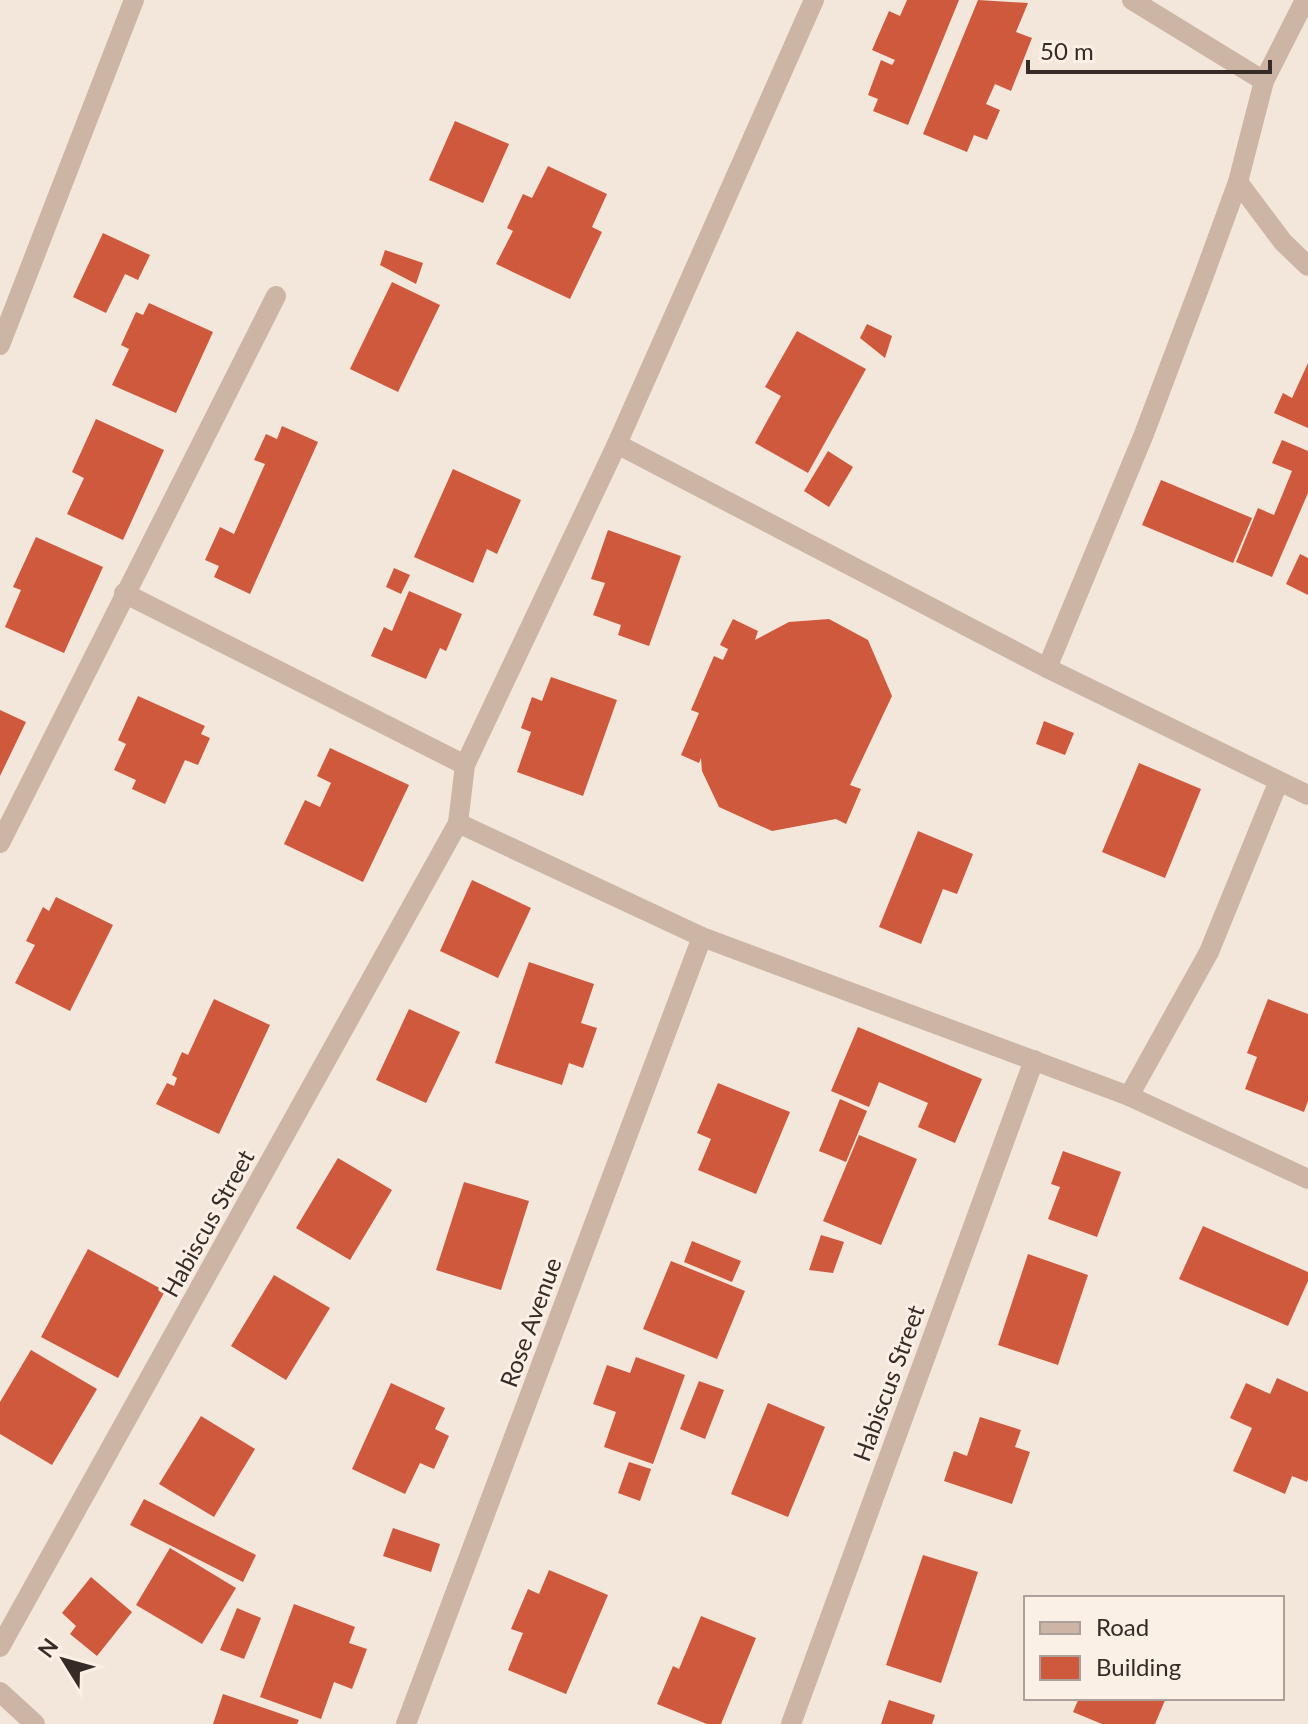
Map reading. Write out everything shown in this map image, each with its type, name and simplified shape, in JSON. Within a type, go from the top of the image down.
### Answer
[{"type":"street","points":[[2,335],[134,0]]},
{"type":"street","points":[[814,0],[617,444],[465,765],[458,823],[702,937],[1129,1096],[1308,1179]]},
{"type":"street","points":[[1132,0],[1264,81]]},
{"type":"street","points":[[1047,668],[1144,434],[1238,182],[1264,81],[1305,0]]},
{"type":"street","points":[[1238,182],[1299,262],[1308,266]]},
{"type":"street","points":[[0,843],[276,296]]},
{"type":"street","points":[[617,444],[1047,668],[1308,795]]},
{"type":"street","points":[[124,593],[465,765]]},
{"type":"street","points":[[1129,1096],[1209,952],[1278,783]]},
{"type":"street","name":"Habiscus Street","points":[[0,1647],[458,823]]},
{"type":"street","name":"Rose Avenue","points":[[406,1724],[702,937]]},
{"type":"street","name":"Habiscus Street","points":[[791,1724],[1034,1060]]},
{"type":"street","points":[[0,1692],[35,1724]]},
{"type":"building","points":[[907,0],[959,0],[908,125],[873,111],[878,99],[868,95],[881,60],[892,65],[895,60],[872,50],[889,11],[900,16]]},
{"type":"building","points":[[978,0],[1028,3],[1016,32],[1032,38],[1011,91],[995,84],[986,104],[1000,110],[987,140],[974,135],[967,152],[923,134]]},
{"type":"building","points":[[455,121],[509,144],[483,203],[429,180]]},
{"type":"building","points":[[548,166],[607,194],[592,227],[602,232],[570,299],[496,264],[513,231],[507,228],[523,194],[532,198]]},
{"type":"building","points":[[103,233],[150,255],[138,280],[125,274],[106,313],[73,297]]},
{"type":"building","points":[[385,250],[423,263],[416,284],[380,265]]},
{"type":"building","points":[[392,282],[440,305],[398,392],[350,369]]},
{"type":"building","points":[[149,303],[213,332],[176,413],[112,385],[129,349],[121,345],[136,312],[143,315]]},
{"type":"building","points":[[867,324],[892,336],[885,358],[860,338]]},
{"type":"building","points":[[797,331],[866,369],[808,473],[755,443],[781,396],[765,387]]},
{"type":"building","points":[[1308,363],[1308,428],[1274,413],[1283,393],[1292,398]]},
{"type":"building","points":[[96,419],[164,450],[123,540],[67,514],[84,478],[72,472]]},
{"type":"building","points":[[282,426],[318,442],[250,594],[214,577],[219,566],[205,560],[220,527],[234,534],[265,464],[254,460],[266,434],[277,439]]},
{"type":"building","points":[[1282,440],[1308,451],[1308,493],[1272,577],[1236,562],[1258,508],[1274,515],[1292,471],[1272,463]]},
{"type":"building","points":[[828,451],[853,467],[829,507],[804,491]]},
{"type":"building","points":[[453,469],[521,500],[497,554],[487,549],[473,583],[414,557]]},
{"type":"building","points":[[1161,480],[1252,518],[1233,563],[1142,525]]},
{"type":"building","points":[[608,530],[681,556],[649,646],[618,635],[621,625],[593,615],[605,583],[591,579]]},
{"type":"building","points":[[36,537],[103,567],[64,653],[5,627],[21,590],[13,587]]},
{"type":"building","points":[[1300,554],[1308,558],[1308,595],[1286,584]]},
{"type":"building","points":[[394,568],[410,575],[401,594],[386,587]]},
{"type":"building","points":[[409,591],[462,614],[446,651],[440,648],[426,679],[371,656],[384,627],[392,631]]},
{"type":"building","points":[[733,619],[758,631],[755,640],[789,622],[829,619],[868,640],[892,696],[850,785],[861,789],[846,824],[836,819],[772,831],[719,807],[702,771],[701,758],[699,763],[681,755],[699,713],[691,710],[714,656],[723,660],[728,649],[720,645]]},
{"type":"building","points":[[551,677],[617,700],[583,796],[517,772],[531,732],[521,728],[532,697],[542,701]]},
{"type":"building","points":[[138,696],[205,726],[201,734],[210,738],[198,765],[185,760],[165,804],[132,789],[136,780],[114,770],[126,744],[118,740]]},
{"type":"building","points":[[0,710],[26,722],[0,776]]},
{"type":"building","points":[[1044,721],[1074,733],[1065,755],[1036,744]]},
{"type":"building","points":[[330,748],[409,785],[363,882],[284,844],[305,800],[320,807],[331,783],[317,776]]},
{"type":"building","points":[[1139,763],[1201,789],[1165,878],[1102,852]]},
{"type":"building","points":[[918,831],[973,854],[957,894],[943,889],[921,944],[879,927]]},
{"type":"building","points":[[472,880],[531,908],[498,978],[440,951]]},
{"type":"building","points":[[56,897],[113,925],[70,1011],[15,983],[35,945],[26,941],[43,907],[49,911]]},
{"type":"building","points":[[529,962],[594,984],[581,1023],[597,1028],[583,1068],[569,1063],[562,1085],[495,1063]]},
{"type":"building","points":[[214,999],[270,1025],[219,1134],[156,1104],[167,1083],[174,1086],[177,1078],[172,1075],[182,1052],[188,1055]]},
{"type":"building","points":[[1268,999],[1308,1014],[1308,1101],[1304,1112],[1245,1089],[1257,1057],[1247,1053]]},
{"type":"building","points":[[409,1009],[460,1032],[426,1103],[376,1080]]},
{"type":"building","points":[[858,1027],[982,1079],[955,1143],[918,1127],[928,1103],[879,1082],[869,1107],[831,1091]]},
{"type":"building","points":[[718,1083],[790,1112],[756,1194],[698,1170],[711,1139],[697,1133]]},
{"type":"building","points":[[840,1099],[867,1111],[846,1162],[819,1151]]},
{"type":"building","points":[[859,1135],[917,1159],[881,1245],[823,1221]]},
{"type":"building","points":[[1063,1151],[1121,1172],[1097,1237],[1048,1219],[1060,1187],[1051,1184]]},
{"type":"building","points":[[338,1158],[392,1190],[350,1260],[296,1228]]},
{"type":"building","points":[[464,1182],[529,1201],[501,1290],[436,1270]]},
{"type":"building","points":[[1203,1226],[1308,1272],[1308,1281],[1288,1326],[1179,1279]]},
{"type":"building","points":[[821,1235],[844,1242],[833,1273],[809,1270]]},
{"type":"building","points":[[692,1241],[741,1261],[732,1282],[684,1262]]},
{"type":"building","points":[[88,1249],[165,1291],[118,1378],[41,1337]]},
{"type":"building","points":[[1028,1254],[1088,1275],[1058,1365],[998,1345]]},
{"type":"building","points":[[671,1261],[745,1291],[717,1359],[643,1329]]},
{"type":"building","points":[[274,1275],[330,1308],[286,1380],[231,1346]]},
{"type":"building","points":[[31,1350],[97,1389],[52,1465],[0,1434],[0,1402]]},
{"type":"building","points":[[636,1357],[685,1375],[653,1464],[604,1447],[616,1412],[593,1404],[607,1365],[630,1373]]},
{"type":"building","points":[[1277,1378],[1308,1392],[1308,1479],[1307,1482],[1292,1476],[1285,1494],[1233,1471],[1252,1428],[1230,1418],[1246,1383],[1270,1394]]},
{"type":"building","points":[[699,1381],[724,1390],[705,1439],[680,1429]]},
{"type":"building","points":[[391,1383],[445,1408],[435,1429],[449,1436],[434,1469],[420,1463],[405,1494],[352,1469]]},
{"type":"building","points":[[768,1403],[825,1427],[788,1517],[731,1494]]},
{"type":"building","points":[[201,1416],[255,1449],[214,1517],[159,1484]]},
{"type":"building","points":[[980,1417],[1021,1430],[1015,1447],[1030,1452],[1012,1504],[944,1481],[954,1451],[967,1456]]},
{"type":"building","points":[[629,1462],[651,1469],[640,1501],[618,1493]]},
{"type":"building","points":[[144,1499],[256,1555],[243,1582],[130,1525]]},
{"type":"building","points":[[393,1528],[440,1544],[431,1572],[383,1556]]},
{"type":"building","points":[[170,1548],[236,1588],[202,1644],[136,1605]]},
{"type":"building","points":[[923,1555],[978,1572],[941,1683],[886,1665]]},
{"type":"building","points":[[549,1570],[608,1595],[566,1694],[508,1670],[523,1633],[511,1629],[528,1589],[539,1594]]},
{"type":"building","points":[[91,1577],[132,1612],[97,1656],[70,1634],[76,1626],[62,1613]]},
{"type":"building","points":[[294,1604],[355,1627],[349,1643],[367,1649],[352,1689],[334,1682],[321,1719],[260,1697]]},
{"type":"building","points":[[237,1608],[261,1618],[244,1659],[220,1650]]},
{"type":"building","points":[[701,1616],[756,1638],[721,1724],[707,1724],[657,1704],[673,1666],[679,1669]]},
{"type":"building","points":[[223,1694],[299,1720],[297,1724],[213,1724]]},
{"type":"building","points":[[889,1700],[935,1715],[932,1724],[881,1724]]},
{"type":"building","points":[[1078,1700],[1165,1700],[1155,1724],[1102,1724],[1073,1712]]}]
